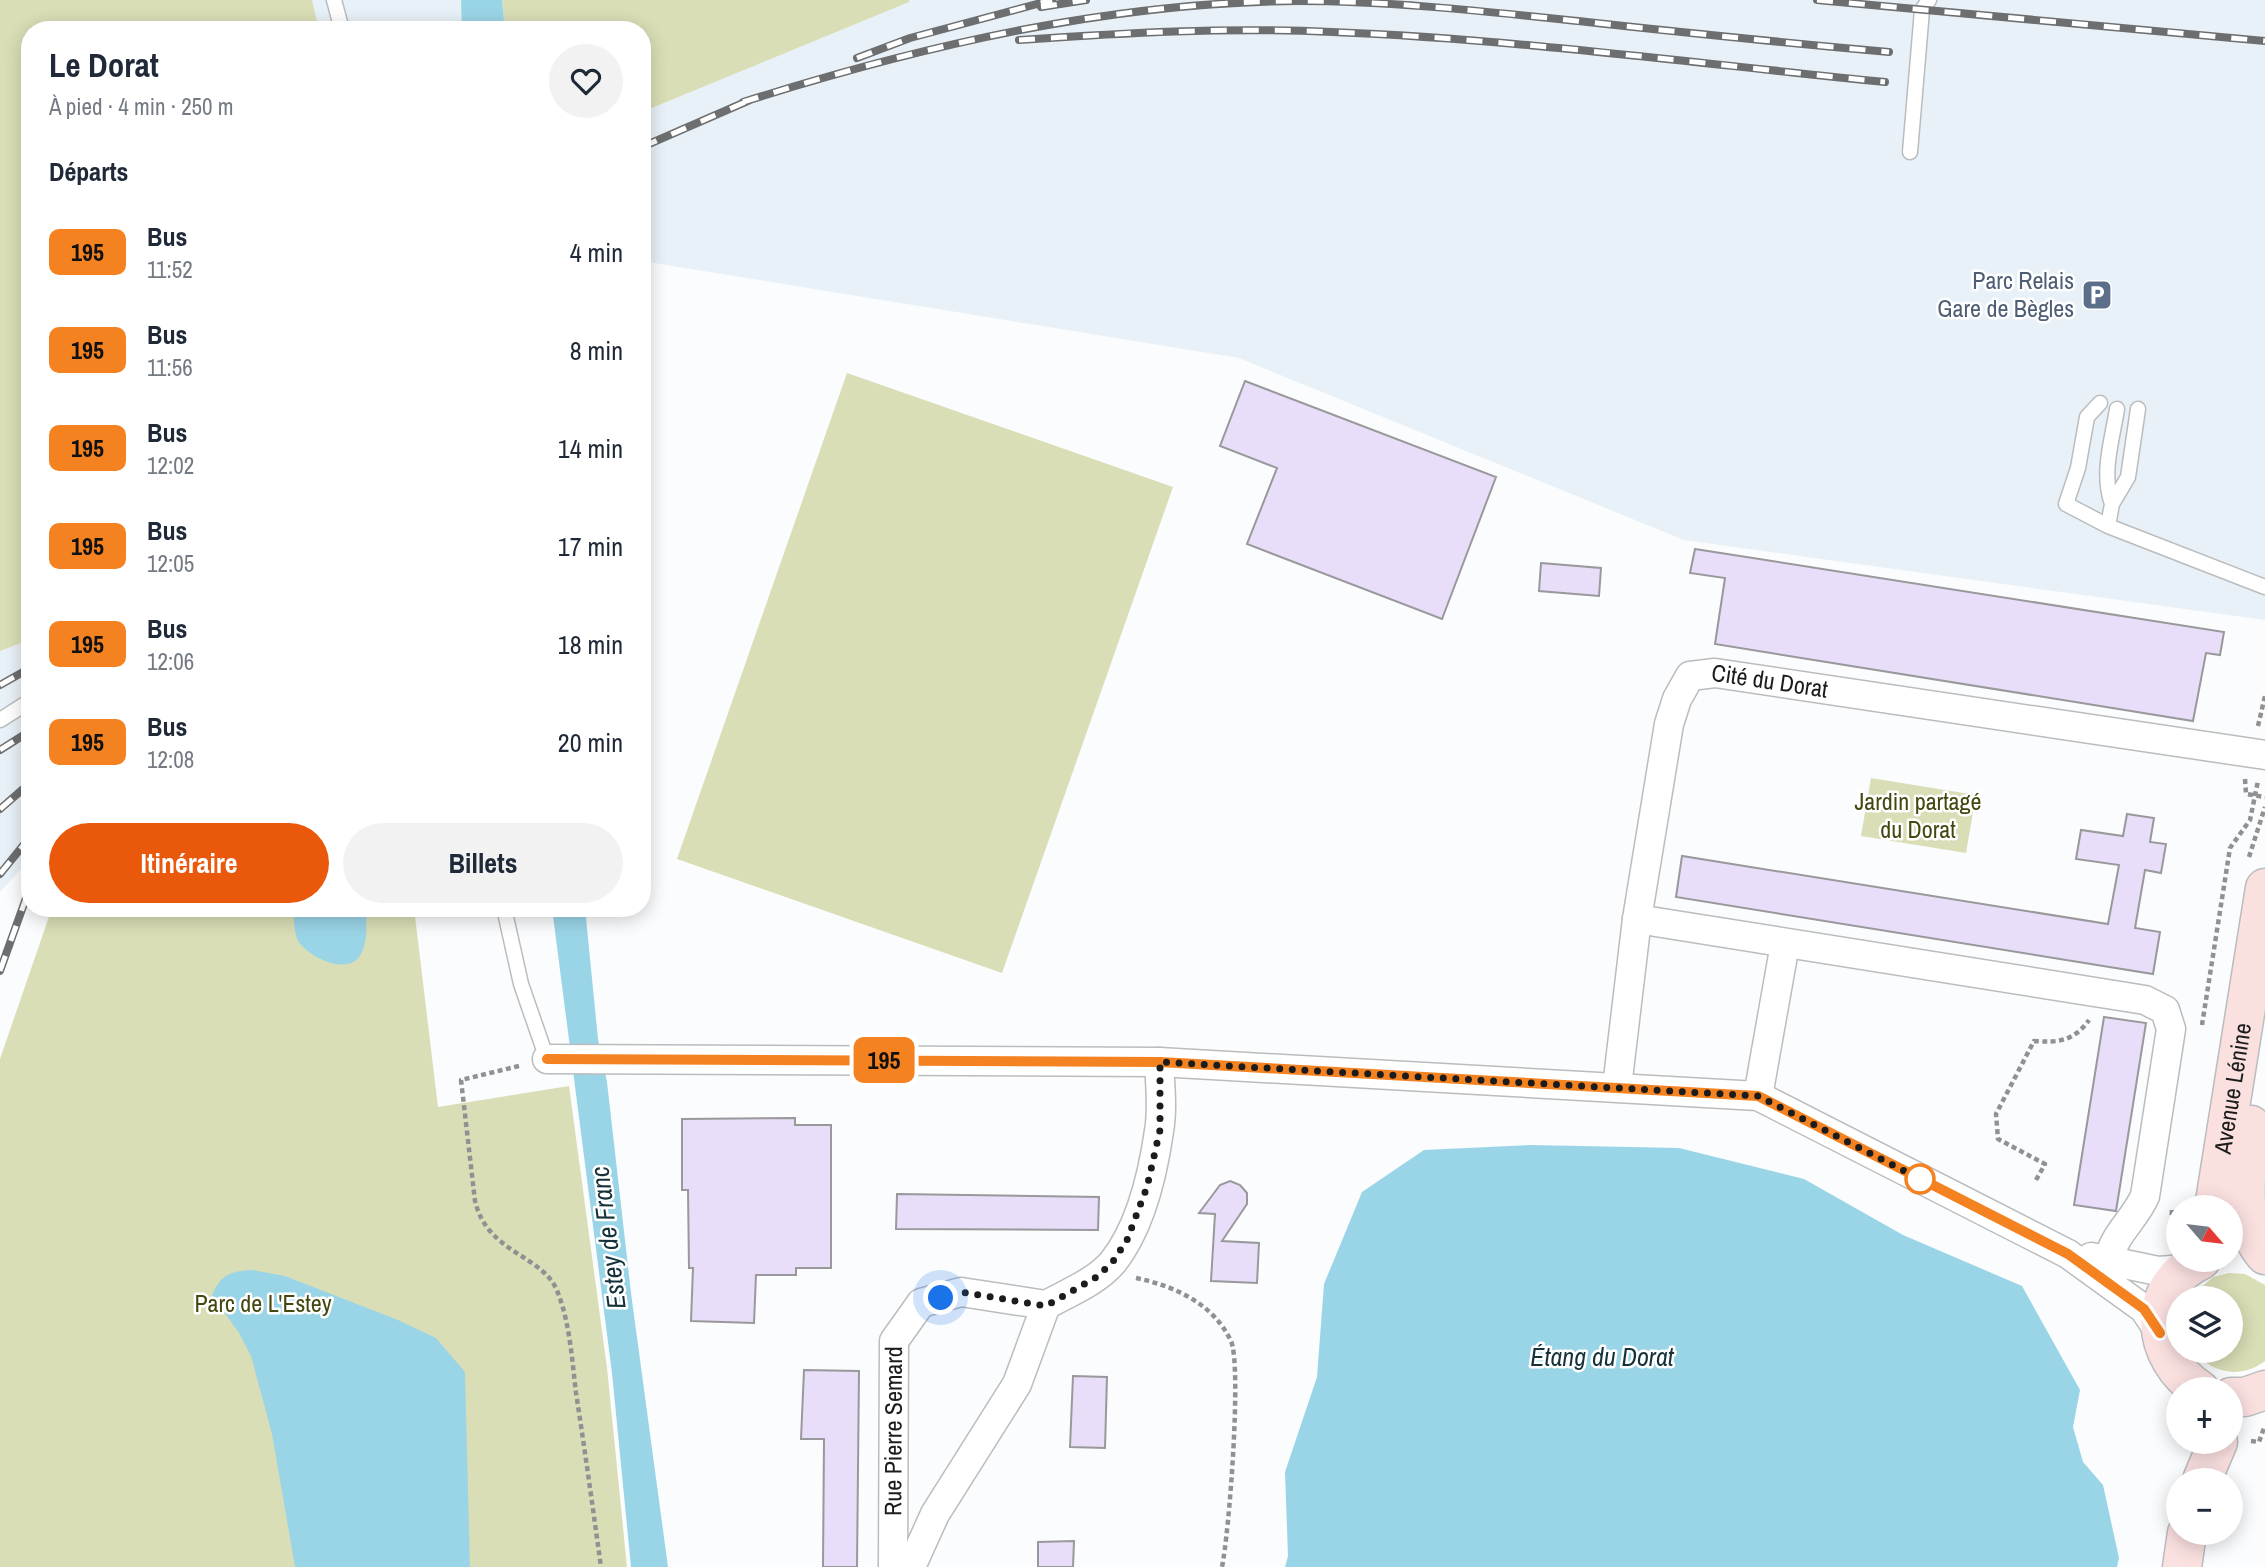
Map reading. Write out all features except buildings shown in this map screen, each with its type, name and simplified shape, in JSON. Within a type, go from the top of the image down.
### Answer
[{"type":"street","name":"Cité du Dorat","points":[[1617,1087],[1637,919],[1669,724],[1677,699],[1690,676],[1714,673],[2265,755]]},
{"type":"street","name":"Avenue Lénine","points":[[2216,1195],[2265,888]]},
{"type":"street","points":[[1637,919],[2145,1000],[2165,1010],[2171,1029],[2145,1196],[2136,1216],[2118,1236],[2109,1259]]},
{"type":"street","points":[[1758,1096],[1785,944]]},
{"type":"street","name":"Avenue Lénine","points":[[2265,1033],[2246,1176],[2250,1224],[2257,1245],[2265,1255]]},
{"type":"street","points":[[559,1060],[640,1058],[1160,1062],[1758,1096],[2068,1254],[2144,1309],[2160,1333]]},
{"type":"street","points":[[1046,1306],[1095,1278],[1112,1263],[1127,1240],[1147,1187],[1160,1130],[1160,1062]]},
{"type":"street","points":[[2068,1254],[2109,1259],[2158,1271],[2166,1269]]},
{"type":"street","points":[[2244,1255],[2265,1260]]},
{"type":"street","points":[[2184,1377],[2164,1351],[2160,1333],[2165,1297],[2186,1272]]},
{"type":"street","name":"Rue Pierre Semard","points":[[893,1567],[894,1341],[921,1303],[961,1292],[1046,1306],[1017,1384],[935,1514],[911,1567]]},
{"type":"street","points":[[2182,1567],[2186,1545]]},
{"type":"lane","points":[[334,0],[340,21]]},
{"type":"lane","points":[[1910,152],[1922,10],[1929,0]]},
{"type":"lane","points":[[2100,403],[2087,417],[2078,468],[2066,504],[2108,526],[2265,587]]},
{"type":"lane","points":[[2112,504],[2106,487],[2106,473],[2118,409]]},
{"type":"lane","points":[[2108,526],[2112,504],[2129,477],[2138,409]]},
{"type":"lane","points":[[0,720],[21,707]]},
{"type":"lane","points":[[507,917],[520,984],[559,1060]]},
{"type":"path","points":[[2036,1180],[2045,1164],[1998,1139],[1996,1114],[2034,1041],[2061,1043],[2082,1029],[2108,994]]},
{"type":"path","points":[[559,1060],[461,1080],[479,1217],[490,1233],[510,1251],[545,1273],[558,1291],[568,1336],[601,1567]]},
{"type":"path","points":[[1112,1263],[1130,1277],[1167,1284],[1203,1306],[1231,1342],[1234,1404],[1228,1540],[1222,1567]]},
{"type":"shaded area","points":[[312,0],[502,0],[504,21],[317,21]]},
{"type":"shaded area","points":[[909,0],[2265,0],[2265,620],[1684,540],[1239,358],[651,262],[651,108]]},
{"type":"shaded area","points":[[21,643],[21,869],[0,892],[0,651]]},
{"type":"green space","points":[[0,0],[312,0],[317,21],[21,21],[21,643],[0,651]]},
{"type":"green space","points":[[502,0],[909,0],[651,108],[651,21],[504,21]]},
{"type":"green space","points":[[847,373],[1173,487],[1002,973],[677,859]]},
{"type":"green space","name":"Jardin partagé du Dorat","points":[[1871,778],[1976,795],[1966,853],[1861,836]]},
{"type":"green space","name":"Parc de L'Estey","points":[[49,917],[415,917],[438,1107],[569,1086],[607,1368],[627,1567],[0,1567],[0,1059]]},
{"type":"green space","points":[[2229,1273],[2245,1274],[2265,1285],[2265,1361],[2256,1367],[2237,1372],[2218,1369],[2206,1363],[2243,1363],[2243,1286],[2203,1286],[2213,1277]]},
{"type":"water","points":[[461,0],[502,0],[504,21],[462,21]]},
{"type":"water","points":[[294,917],[366,917],[362,952],[357,960],[349,964],[330,963],[303,947],[298,941]]},
{"type":"water","name":"Estey de Franc","points":[[553,917],[586,917],[598,1039],[607,1082],[631,1293],[668,1567],[631,1567],[612,1373]]},
{"type":"water","name":"Étang du Dorat","points":[[1531,1145],[1679,1148],[1804,1179],[1903,1235],[2022,1286],[2080,1390],[2073,1427],[2083,1462],[2103,1485],[2119,1558],[2117,1567],[1285,1567],[1288,1556],[1285,1472],[1317,1377],[1324,1284],[1362,1192],[1424,1150]]},
{"type":"water","points":[[252,1270],[285,1276],[398,1320],[436,1338],[465,1372],[470,1567],[295,1567],[272,1434],[251,1356],[239,1333],[212,1295],[227,1275]]},
{"type":"railway","points":[[857,58],[910,38],[1052,0]]},
{"type":"railway","points":[[1041,7],[1086,0]]},
{"type":"railway","points":[[1817,0],[2265,41]]},
{"type":"railway","points":[[743,102],[878,63],[1016,31],[1156,9],[1227,3],[1333,1],[1406,5],[1889,52]]},
{"type":"railway","points":[[1019,40],[1214,30],[1401,35],[1539,46],[1885,82]]},
{"type":"railway","points":[[651,143],[750,100]]},
{"type":"railway","points":[[0,685],[21,673]]},
{"type":"railway","points":[[0,750],[21,737]]},
{"type":"railway","points":[[0,809],[21,791]]},
{"type":"railway","points":[[0,874],[21,848]]},
{"type":"railway","points":[[0,971],[21,912]]},
{"type":"bus line","name":"195","points":[[547,1059],[1160,1062],[1758,1096],[2068,1254],[2144,1309],[2160,1333]]},
{"type":"place","name":"Parc Relais Gare de Bègles","points":[[2097,295]]},
{"type":"route","points":[[941,1298],[961,1292],[1046,1306],[1095,1278],[1112,1263],[1127,1240],[1147,1187],[1160,1130],[1160,1062],[1758,1096],[1920,1179]]}]
